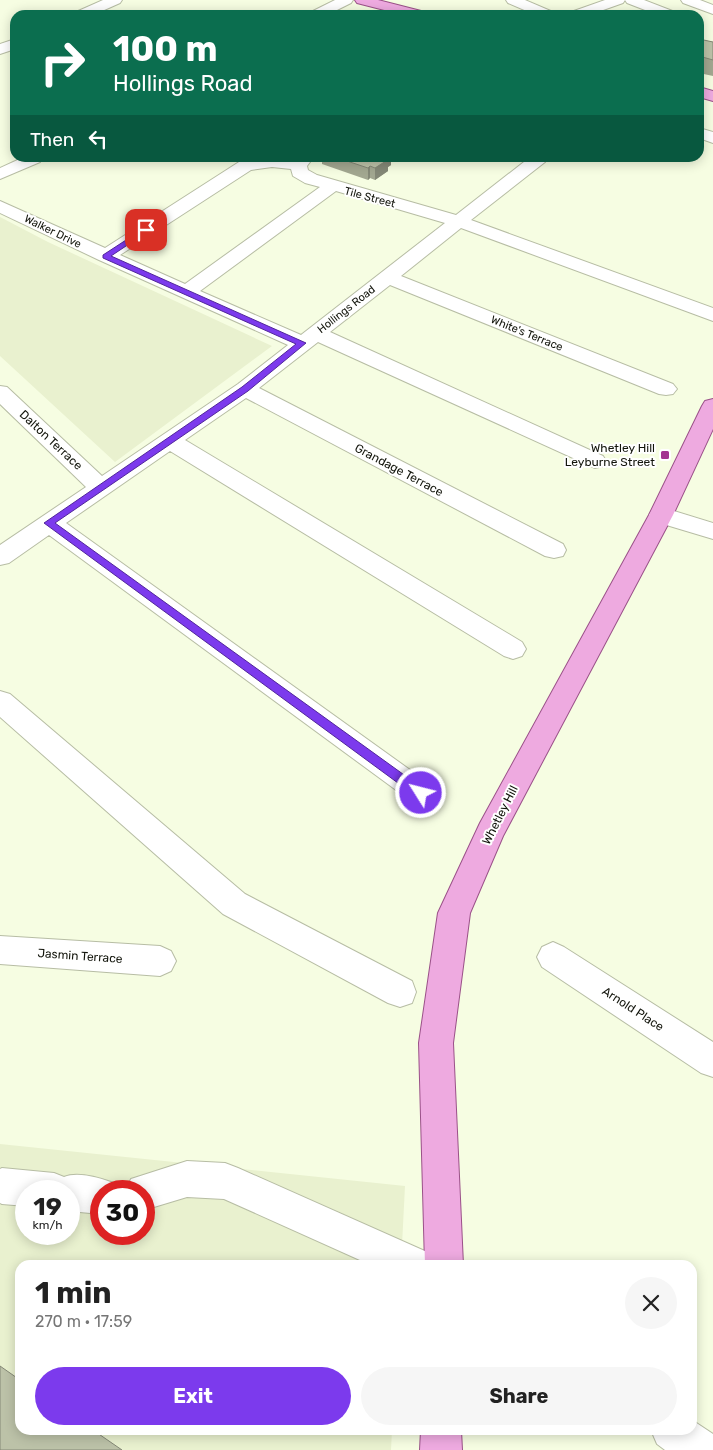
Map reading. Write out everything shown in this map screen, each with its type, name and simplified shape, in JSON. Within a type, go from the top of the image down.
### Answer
[{"type":"main road","points":[[362,0],[401,10]]},
{"type":"main road","name":"Whetley Hill","points":[[444,1260],[436,1043],[454,913],[490,832],[661,515],[713,406]]},
{"type":"main road","points":[[441,1435],[441,1450]]},
{"type":"street","points":[[92,10],[115,0]]},
{"type":"street","points":[[326,10],[346,0]]},
{"type":"street","points":[[513,0],[536,10]]},
{"type":"street","points":[[590,10],[618,0]]},
{"type":"street","points":[[632,0],[657,10]]},
{"type":"street","points":[[695,1],[713,10]]},
{"type":"street","points":[[0,174],[26,162]]},
{"type":"street","points":[[106,256],[245,166],[262,162],[283,162]]},
{"type":"street","name":"Tile Street","points":[[302,162],[299,172],[311,179],[458,221],[713,315]]},
{"type":"street","name":"Hollings Road","points":[[3,549],[48,523],[101,488],[245,389],[534,162]]},
{"type":"street","points":[[186,292],[332,186]]},
{"type":"street","name":"Walker Drive","points":[[0,206],[186,292],[308,338],[595,461]]},
{"type":"street","name":"White's Terrace","points":[[388,277],[666,389]]},
{"type":"street","name":"Grandage Terrace","points":[[245,389],[554,550]]},
{"type":"street","name":"Dalton Terrace","points":[[0,392],[101,488]]},
{"type":"street","points":[[169,440],[513,649]]},
{"type":"street","points":[[661,515],[713,531]]},
{"type":"street","points":[[48,523],[421,793]]},
{"type":"street","points":[[7,716],[234,904],[400,992]]},
{"type":"street","name":"Jasmin Terrace","points":[[0,950],[160,962]]},
{"type":"street","name":"Arnold Place","points":[[553,957],[713,1061]]},
{"type":"street","points":[[155,1189],[187,1179],[225,1181],[403,1260]]},
{"type":"street","points":[[2,1186],[15,1187]]},
{"type":"street","points":[[678,1435],[701,1450]]},
{"type":"shaded area","points":[[0,217],[48,242],[272,346],[115,462],[0,356]]},
{"type":"shaded area","points":[[0,1144],[405,1186],[401,1260],[15,1260],[15,1435],[392,1435],[391,1450],[0,1450]]},
{"type":"building","points":[[704,40],[713,42],[713,60],[704,57]]},
{"type":"building","points":[[350,162],[384,162],[375,168],[370,166],[368,168]]},
{"type":"building","points":[[0,1366],[15,1376],[15,1435],[100,1435],[122,1450],[0,1450]]},
{"type":"place","name":"Whetley Hill Leyburne Street","points":[[665,455]]},
{"type":"route","points":[[146,230],[106,256],[301,343],[245,389],[48,523],[421,793]]}]
